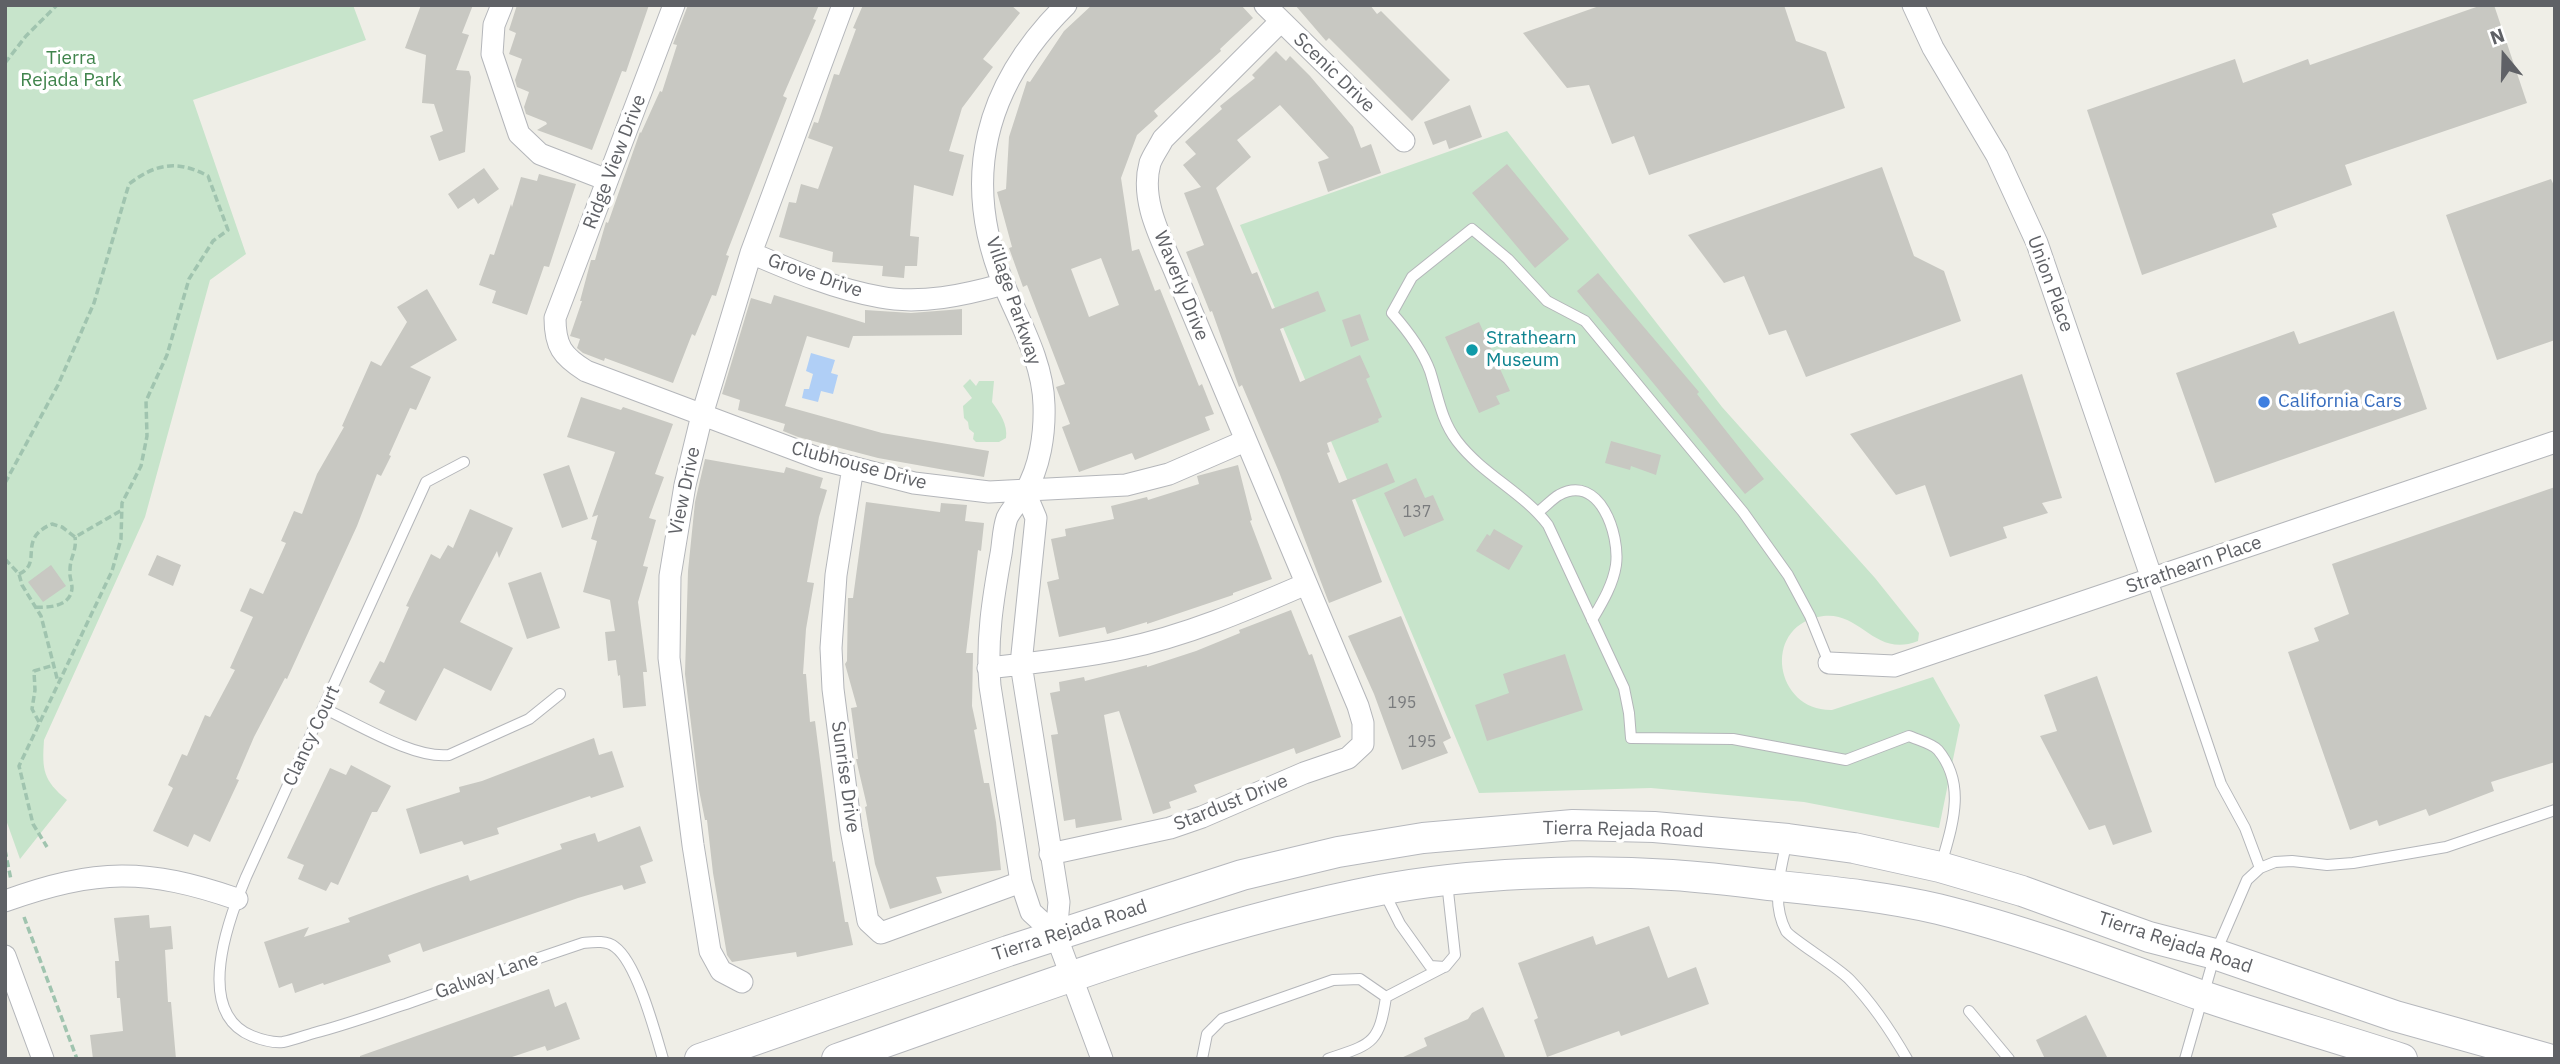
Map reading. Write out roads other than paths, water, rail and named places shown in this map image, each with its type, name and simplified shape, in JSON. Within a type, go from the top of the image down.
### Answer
[{"type":"main road","name":"Tierra Rejada Road","points":[[701,1059],[1056,935],[1242,875],[1338,852],[1423,838],[1573,825],[1654,827],[1788,839],[1854,848],[1940,867],[2022,891],[2149,937],[2215,954],[2395,1016],[2548,1059]]},
{"type":"main road","name":"Tierra Rejada Road","points":[[837,1059],[1071,977],[1219,930],[1383,890],[1502,876],[1591,872],[1672,875],[1860,894],[1935,908],[2005,928],[2402,1059]]},
{"type":"street","points":[[502,5],[494,25],[492,54],[519,134],[540,154],[607,180]]},
{"type":"street","name":"Ridge View Drive","points":[[555,318],[674,5]]},
{"type":"street","name":"View Drive","points":[[742,982],[721,971],[710,951],[693,845],[669,658],[670,576],[677,525],[702,415],[751,253],[843,5]]},
{"type":"street","name":"Scenic Drive","points":[[1265,5],[1404,141]]},
{"type":"street","name":"Union Place","points":[[1913,5],[1934,48],[1997,156],[2037,243],[2152,579]]},
{"type":"street","name":"Village Parkway","points":[[1052,10],[1007,80],[991,121],[983,161],[983,201],[990,244],[1037,365],[1044,404],[1036,471],[1007,518],[991,609],[988,668],[1021,882],[1031,912],[1056,935]]},
{"type":"street","name":"Waverly Drive","points":[[1281,21],[1163,139],[1151,161],[1146,187],[1151,212],[1358,706],[1363,723],[1363,744]]},
{"type":"street","name":"Grove Drive","points":[[751,253],[838,287],[882,298],[919,300],[980,291],[1004,284]]},
{"type":"street","name":"Clubhouse Drive","points":[[555,318],[555,339],[569,360],[586,371],[820,459],[914,483],[989,492],[1126,485],[1169,474],[1245,441]]},
{"type":"street","name":"Strathearn Place","points":[[1829,663],[1894,666],[2555,442]]},
{"type":"street","name":"Sunrise Drive","points":[[853,467],[836,575],[831,648],[833,690],[851,828],[868,921],[881,933],[1021,882]]},
{"type":"street","name":"Village Parkway","points":[[1025,492],[1036,518],[1021,664],[1059,902],[1056,935],[1102,1059]]},
{"type":"street","points":[[988,668],[1122,649],[1241,612],[1306,584]]},
{"type":"street","name":"Stardust Drive","points":[[1050,854],[1170,828],[1202,817],[1304,773],[1348,758],[1363,744]]},
{"type":"street","points":[[10,899],[85,878],[125,875],[158,877],[193,884],[237,899]]},
{"type":"street","points":[[5,956],[43,1059]]},
{"type":"lane","points":[[1829,663],[1810,616],[1788,575],[1743,512],[1585,321],[1547,301],[1508,259],[1472,229],[1412,277],[1392,313],[1409,332],[1429,369],[1442,414],[1457,441],[1482,468],[1538,513],[1556,539],[1624,688],[1631,738],[1733,739],[1846,760],[1909,736],[1937,749],[1953,777],[1957,798],[1940,867]]},
{"type":"lane","name":"Clancy Court","points":[[242,1032],[230,1018],[219,988],[220,964],[237,899],[426,482],[464,462]]},
{"type":"lane","points":[[1538,513],[1560,494],[1577,491],[1594,496],[1604,508],[1615,544],[1616,564],[1606,594],[1592,620]]},
{"type":"lane","points":[[2152,579],[2221,785],[2245,828],[2260,868]]},
{"type":"lane","points":[[325,709],[416,751],[438,756],[449,755],[529,719],[561,694]]},
{"type":"lane","points":[[2185,1059],[2215,954],[2247,880],[2260,868],[2275,862],[2291,861],[2327,865],[2353,863],[2446,847],[2555,810]]},
{"type":"lane","points":[[1788,839],[1777,886],[1781,919],[1788,935],[1809,947],[1850,980],[1907,1059]]},
{"type":"lane","points":[[1385,997],[1445,967],[1455,955],[1447,882]]},
{"type":"lane","points":[[1383,890],[1401,924],[1430,966],[1445,967]]},
{"type":"lane","name":"Galway Lane","points":[[242,1032],[263,1041],[282,1042],[340,1026],[583,943],[598,942],[614,946],[632,969],[663,1059]]},
{"type":"lane","points":[[1202,1059],[1208,1034],[1222,1019],[1333,980],[1360,979],[1385,997]]},
{"type":"lane","points":[[1328,1059],[1367,1045],[1382,1025],[1385,997]]},
{"type":"lane","points":[[1969,1011],[2009,1059]]},
{"type":"water","points":[[811,353],[835,360],[831,373],[838,375],[833,394],[821,391],[818,402],[802,398],[804,389],[809,389],[813,374],[806,371]]},
{"type":"place","name":"Strathearn Museum","points":[[1472,350]]},
{"type":"place","name":"California Cars","points":[[2264,402]]},
{"type":"park label","name":"Tierra Rejada Park","points":[[71,70]]}]
